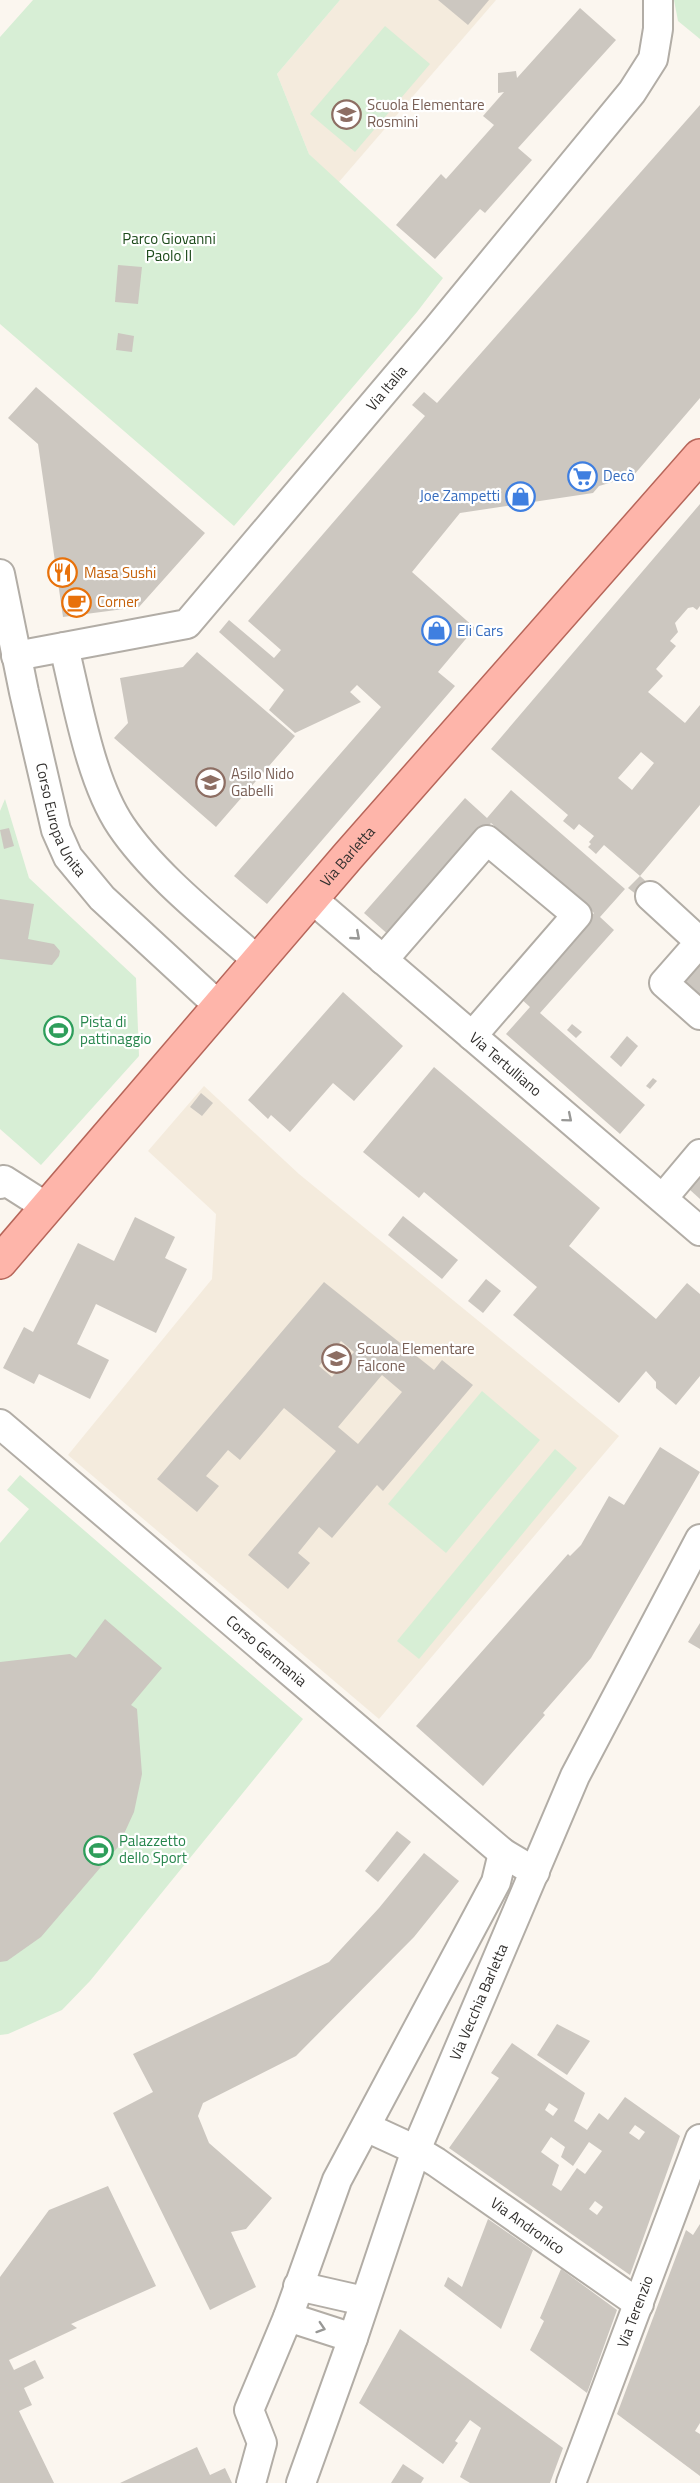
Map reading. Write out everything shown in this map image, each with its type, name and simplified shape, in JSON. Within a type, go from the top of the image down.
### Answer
[{"type":"main road","name":"Via Barletta","points":[[0,1262],[311,898],[700,456]]},
{"type":"street","name":"Via Italia","points":[[16,656],[187,624],[436,330],[632,92],[653,59],[658,28],[658,0]]},
{"type":"street","name":"Corso Europa Unita","points":[[0,574],[16,656],[56,830],[69,857],[102,898],[220,1007]]},
{"type":"street","points":[[64,646],[96,771],[120,825],[150,862],[258,961]]},
{"type":"street","points":[[383,960],[487,840],[577,915],[472,1036]]},
{"type":"street","points":[[650,897],[700,942],[664,983],[700,1015]]},
{"type":"street","name":"Via Tertulliano","points":[[311,898],[700,1231]]},
{"type":"street","points":[[663,1198],[700,1154]]},
{"type":"street","points":[[1,1181],[48,1208]]},
{"type":"street","name":"Corso Germania","points":[[0,1424],[503,1853],[535,1872]]},
{"type":"street","name":"Via Vecchia Barletta","points":[[301,2483],[353,2338],[416,2150],[575,1776],[700,1539]]},
{"type":"street","points":[[252,2483],[262,2443],[249,2410],[288,2317],[337,2180],[496,1882],[503,1853]]},
{"type":"street","name":"Via Andronico","points":[[366,2127],[416,2150],[639,2304]]},
{"type":"street","name":"Via Terenzio","points":[[571,2483],[700,2139]]},
{"type":"street","points":[[298,2286],[364,2301]]},
{"type":"street","points":[[288,2317],[353,2338]]},
{"type":"shaded area","name":"Scuola Elementare Rosmini","points":[[340,0],[496,0],[338,183],[309,154],[277,74]]},
{"type":"shaded area","name":"Scuola Elementare Falcone","points":[[204,1086],[299,1174],[619,1436],[379,1719],[68,1455],[212,1279],[216,1214],[148,1151]]},
{"type":"green space","name":"Parco Giovanni Paolo II","points":[[33,0],[340,0],[277,74],[309,154],[443,278],[417,312],[234,526],[0,324],[0,37]]},
{"type":"green space","points":[[674,0],[700,0],[700,39],[678,21]]},
{"type":"green space","points":[[385,26],[430,64],[355,152],[310,114]]},
{"type":"green space","points":[[5,799],[29,878],[136,978],[139,1056],[41,1165],[0,1129],[0,811]]},
{"type":"green space","points":[[482,1391],[540,1440],[446,1553],[388,1504]]},
{"type":"green space","points":[[555,1449],[577,1468],[419,1659],[397,1641]]},
{"type":"green space","name":"Palazzetto dello Sport","points":[[20,1475],[303,1719],[90,1981],[62,2010],[8,2034],[0,2035],[0,1543],[29,1509],[7,1490]]},
{"type":"building","points":[[438,0],[489,0],[468,25]]},
{"type":"building","points":[[580,8],[616,40],[518,148],[532,160],[485,213],[480,209],[435,259],[396,225],[441,174],[446,179],[494,125],[483,116],[504,92],[498,93],[498,73],[516,71],[517,78]]},
{"type":"building","points":[[700,105],[700,398],[633,476],[599,486],[593,493],[460,513],[412,572],[475,628],[438,672],[455,686],[267,904],[234,876],[381,707],[357,685],[350,692],[361,702],[295,733],[269,710],[284,690],[219,632],[229,620],[274,658],[281,650],[248,621],[425,416],[412,405],[424,392],[437,403]]},
{"type":"building","points":[[118,265],[142,267],[138,304],[115,302]]},
{"type":"building","points":[[118,333],[134,336],[132,352],[116,350]]},
{"type":"building","points":[[36,387],[205,533],[139,607],[63,617],[38,444],[8,418]]},
{"type":"building","points":[[700,504],[700,606],[697,610],[693,607],[688,608],[675,623],[678,632],[670,641],[676,646],[656,669],[663,676],[648,692],[685,723],[700,705],[700,805],[640,876],[604,845],[596,854],[588,847],[594,836],[579,824],[574,830],[563,821],[568,815],[491,749]],"holes":[[[641,752],[654,763],[632,790],[618,778]]]},
{"type":"building","name":"Asilo Nido Gabelli","points":[[197,652],[295,736],[216,827],[114,738],[128,723],[120,678],[183,667]]},
{"type":"building","points":[[511,790],[625,889],[600,917],[614,930],[540,1013],[645,1105],[620,1134],[506,1034],[530,1007],[520,998],[594,913],[491,823],[391,937],[364,913],[465,798],[487,818]]},
{"type":"building","points":[[9,828],[14,846],[4,849],[0,830]]},
{"type":"building","points":[[640,876],[651,886],[641,898],[628,888]]},
{"type":"building","points":[[0,899],[34,904],[28,939],[54,944],[60,951],[52,965],[0,959]]},
{"type":"building","points":[[700,955],[700,1003],[676,983]]},
{"type":"building","points":[[343,992],[403,1046],[354,1101],[333,1083],[290,1132],[271,1115],[268,1119],[248,1100]]},
{"type":"building","points":[[572,1024],[582,1032],[576,1038],[567,1030]]},
{"type":"building","points":[[627,1036],[638,1046],[621,1067],[610,1057]]},
{"type":"building","points":[[434,1067],[600,1208],[569,1246],[656,1319],[687,1283],[700,1294],[700,1376],[676,1405],[656,1388],[656,1382],[646,1371],[619,1403],[513,1315],[537,1287],[424,1192],[419,1198],[363,1152]]},
{"type":"building","points":[[653,1078],[657,1081],[650,1089],[646,1086]]},
{"type":"building","points":[[201,1093],[213,1103],[202,1116],[190,1107]]},
{"type":"building","points":[[700,1175],[700,1199],[689,1189]]},
{"type":"building","points":[[403,1216],[458,1260],[442,1279],[388,1235]]},
{"type":"building","points":[[135,1217],[175,1237],[165,1258],[187,1269],[156,1333],[96,1304],[77,1344],[109,1360],[90,1399],[39,1374],[34,1384],[3,1368],[24,1327],[33,1332],[78,1243],[114,1261]]},
{"type":"building","points":[[486,1279],[501,1291],[483,1313],[468,1301]]},
{"type":"building","points":[[324,1282],[434,1370],[442,1360],[473,1385],[383,1491],[377,1485],[332,1538],[319,1527],[298,1553],[310,1563],[288,1589],[248,1555],[336,1451],[284,1408],[240,1460],[228,1450],[206,1476],[219,1486],[197,1512],[157,1479]],"holes":[[[341,1341],[354,1352],[332,1377],[319,1366]],[[382,1375],[402,1392],[358,1444],[338,1427]]]},
{"type":"building","points":[[660,1447],[700,1472],[591,1658],[483,1786],[416,1726],[568,1554],[570,1556],[581,1545],[609,1496],[624,1505]]},
{"type":"building","points":[[105,1619],[162,1668],[131,1705],[137,1709],[142,1774],[134,1812],[118,1847],[41,1937],[7,1961],[0,1962],[0,1662],[70,1654],[76,1658]]},
{"type":"building","points":[[700,1623],[700,1649],[688,1642]]},
{"type":"building","points":[[397,1831],[411,1842],[378,1882],[365,1871]]},
{"type":"building","points":[[424,1853],[459,1881],[414,1937],[296,2056],[203,2103],[198,2116],[209,2143],[272,2198],[246,2229],[231,2232],[256,2287],[210,2310],[113,2113],[153,2092],[133,2054],[329,1962],[379,1908]]},
{"type":"building","points":[[557,2024],[590,2041],[567,2075],[537,2055]]},
{"type":"building","points":[[512,2043],[585,2093],[574,2121],[587,2130],[599,2113],[608,2120],[625,2097],[680,2136],[630,2275],[449,2148],[499,2078],[491,2073]],"holes":[[[549,2103],[558,2109],[553,2116],[545,2110]],[[635,2125],[645,2132],[639,2140],[629,2133]],[[551,2137],[565,2147],[561,2157],[573,2166],[589,2142],[602,2151],[585,2174],[577,2168],[561,2191],[552,2185],[559,2165],[541,2152]],[[595,2201],[603,2207],[597,2215],[589,2209]]]},
{"type":"building","points":[[108,2186],[156,2286],[71,2324],[77,2328],[9,2360],[14,2370],[35,2360],[44,2378],[24,2388],[32,2405],[19,2411],[54,2483],[0,2483],[0,2277],[49,2210]]},
{"type":"building","points":[[488,2219],[533,2250],[501,2329],[444,2286],[448,2277],[462,2287]]},
{"type":"building","points":[[700,2224],[700,2423],[695,2431],[700,2434],[700,2476],[617,2414],[686,2230],[693,2235]]},
{"type":"building","points":[[561,2269],[617,2310],[587,2393],[530,2350],[544,2321],[540,2318]]},
{"type":"building","points":[[400,2329],[563,2448],[550,2483],[470,2483],[460,2477],[481,2428],[470,2420],[455,2441],[458,2443],[443,2464],[359,2403]]},
{"type":"building","points":[[197,2447],[210,2475],[225,2468],[232,2483],[120,2483]]},
{"type":"building","points":[[403,2464],[424,2478],[421,2483],[391,2483]]},
{"type":"place","name":"Scuola Elementare Rosmini","points":[[346,114]]},
{"type":"place","name":"Decò","points":[[582,476]]},
{"type":"place","name":"Joe Zampetti","points":[[521,496]]},
{"type":"place","name":"Masa Sushi","points":[[63,573]]},
{"type":"place","name":"Corner","points":[[76,602]]},
{"type":"place","name":"Eli Cars","points":[[436,631]]},
{"type":"place","name":"Asilo Nido Gabelli","points":[[210,783]]},
{"type":"place","name":"Pista di pattinaggio","points":[[59,1031]]},
{"type":"place","name":"Scuola Elementare Falcone","points":[[336,1358]]},
{"type":"place","name":"Palazzetto dello Sport","points":[[98,1850]]}]
